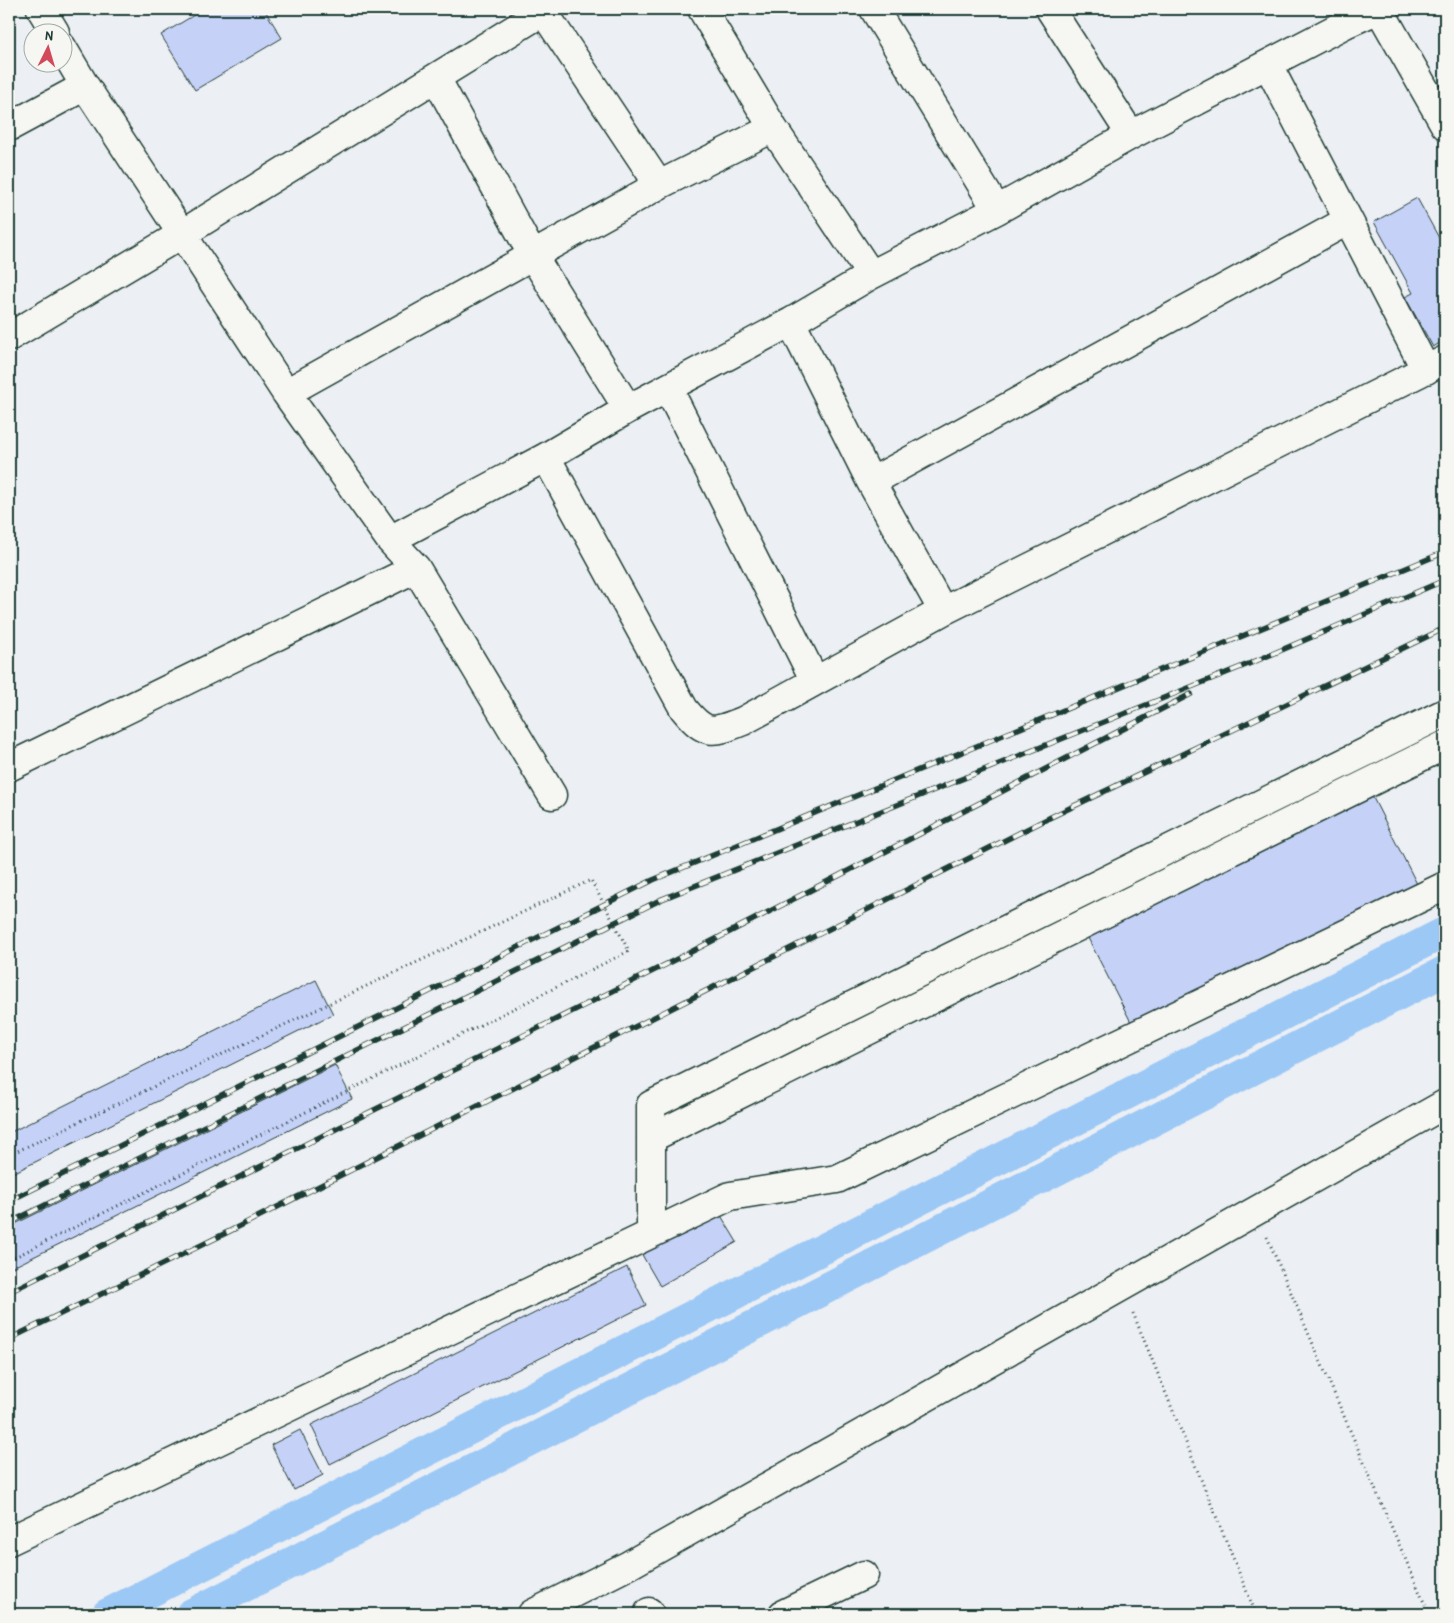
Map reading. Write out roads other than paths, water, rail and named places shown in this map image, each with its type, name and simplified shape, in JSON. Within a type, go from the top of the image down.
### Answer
[{"type":"street","points":[[41,9],[48,22]]},
{"type":"street","points":[[702,9],[773,128],[871,275]]},
{"type":"street","points":[[874,9],[997,210]]},
{"type":"street","points":[[1050,9],[1131,135]]},
{"type":"street","points":[[390,540],[546,458],[628,409],[669,390],[871,275],[997,210],[1131,135],[1353,20],[1379,9],[1445,125]]},
{"type":"street","points":[[9,337],[182,234],[545,10],[659,185]]},
{"type":"street","points":[[72,63],[286,393],[390,540],[416,568],[552,795]]},
{"type":"street","points":[[546,458],[684,709],[698,726],[718,731],[743,721],[943,611],[1435,366],[1347,221],[1268,65]]},
{"type":"street","points":[[436,78],[533,256],[628,409]]},
{"type":"street","points":[[9,127],[85,86]]},
{"type":"street","points":[[286,393],[659,185],[773,128]]},
{"type":"street","points":[[871,482],[1347,221]]},
{"type":"street","points":[[790,322],[871,482],[943,611]]},
{"type":"street","points":[[669,390],[814,681]]},
{"type":"street","points":[[9,767],[416,568]]},
{"type":"street","points":[[651,1233],[651,1105],[1445,713]]},
{"type":"street","points":[[651,1138],[1445,745]]},
{"type":"street","points":[[9,1540],[730,1196],[837,1179],[1445,886]]},
{"type":"street","points":[[532,1614],[629,1565],[1445,1104]]},
{"type":"street","points":[[784,1614],[864,1575]]},
{"type":"waterway","points":[[107,1614],[1445,932]]},
{"type":"waterway","points":[[191,1614],[1445,971]]},
{"type":"railway","points":[[9,1201],[653,880],[1445,552]]},
{"type":"railway","points":[[9,1223],[662,899],[1251,663],[1445,580]]},
{"type":"railway","points":[[9,1339],[218,1237],[1049,818],[1445,628]]},
{"type":"railway","points":[[9,1292],[683,956],[1191,694]]}]
